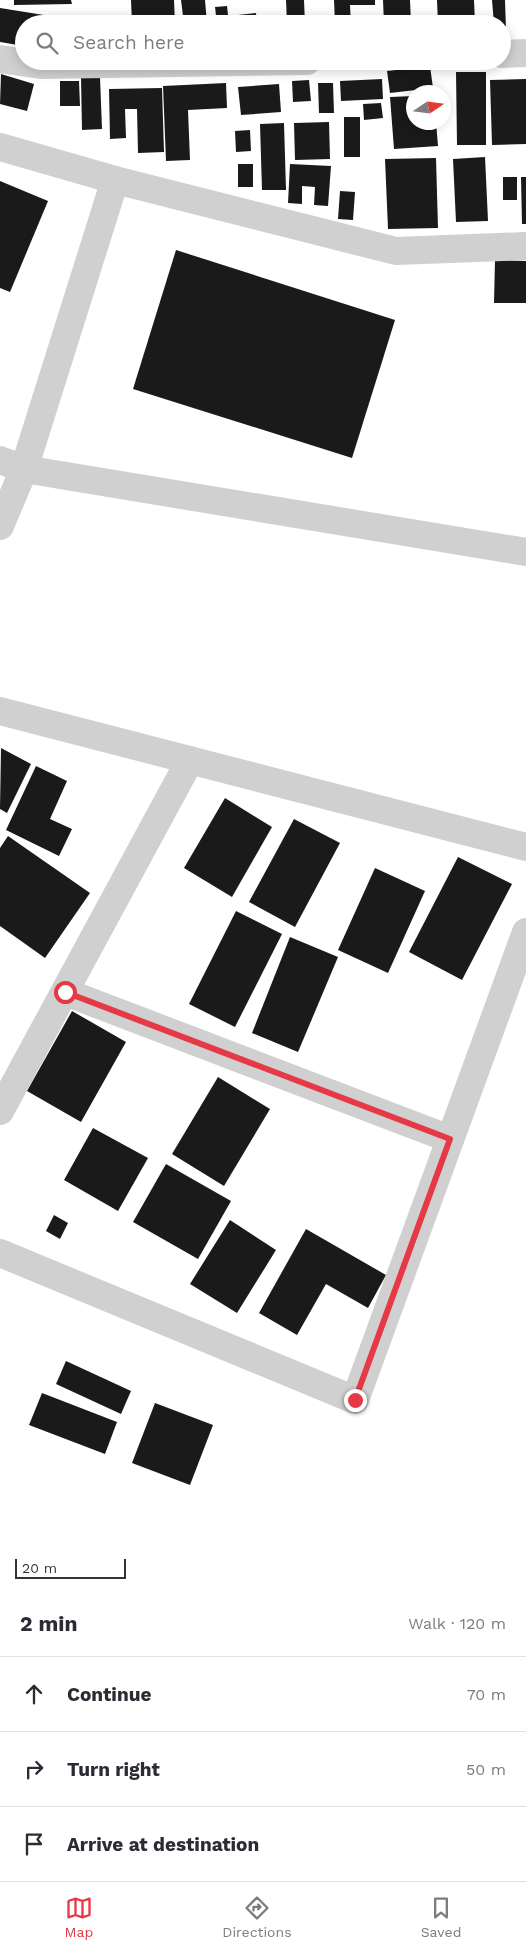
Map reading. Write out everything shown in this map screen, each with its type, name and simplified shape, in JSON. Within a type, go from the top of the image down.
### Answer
[{"type":"street","points":[[511,54],[526,54]]},
{"type":"street","points":[[0,59],[15,61]]},
{"type":"street","points":[[0,147],[115,180],[396,251],[526,246]]},
{"type":"street","points":[[0,526],[12,464],[115,180]]},
{"type":"street","points":[[12,464],[526,552]]},
{"type":"street","points":[[0,711],[526,847]]},
{"type":"street","points":[[0,1111],[190,760]]},
{"type":"street","points":[[0,1253],[355,1400],[526,932]]},
{"type":"street","points":[[65,992],[450,1139]]},
{"type":"building","points":[[14,0],[71,0],[72,4],[14,5]]},
{"type":"building","points":[[131,0],[174,0],[175,15],[132,15]]},
{"type":"building","points":[[181,0],[205,0],[206,15],[183,15]]},
{"type":"building","points":[[286,0],[304,0],[305,15],[287,15]]},
{"type":"building","points":[[334,0],[375,0],[375,5],[350,5],[351,15],[335,15]]},
{"type":"building","points":[[383,0],[410,0],[411,15],[384,15]]},
{"type":"building","points":[[437,0],[474,0],[475,15],[438,15]]},
{"type":"building","points":[[492,0],[505,0],[506,15],[493,15]]},
{"type":"building","points":[[227,6],[228,15],[216,15],[215,7]]},
{"type":"building","points":[[0,8],[44,15],[15,15],[15,44],[0,42]]},
{"type":"building","points":[[256,13],[256,15],[238,15]]},
{"type":"building","points":[[431,70],[433,85],[406,85],[406,91],[390,93],[387,71]]},
{"type":"building","points":[[456,72],[486,72],[486,145],[457,145]]},
{"type":"building","points":[[1,74],[34,84],[27,111],[0,104]]},
{"type":"building","points":[[100,77],[102,129],[82,130],[81,78]]},
{"type":"building","points":[[382,79],[383,99],[341,101],[340,81]]},
{"type":"building","points":[[526,79],[526,144],[492,145],[490,80]]},
{"type":"building","points":[[309,80],[311,101],[293,102],[292,81]]},
{"type":"building","points":[[60,81],[79,81],[80,106],[60,106]]},
{"type":"building","points":[[226,83],[227,108],[188,110],[190,160],[166,161],[163,86]]},
{"type":"building","points":[[318,83],[333,83],[334,113],[319,113]]},
{"type":"building","points":[[279,84],[281,112],[241,115],[238,87]]},
{"type":"building","points":[[162,88],[164,152],[138,153],[137,109],[125,109],[126,138],[110,139],[109,89]]},
{"type":"building","points":[[406,96],[406,130],[437,130],[438,146],[394,149],[390,97]]},
{"type":"building","points":[[381,103],[383,118],[364,120],[363,104]]},
{"type":"building","points":[[344,117],[360,117],[360,157],[344,157]]},
{"type":"building","points":[[329,122],[330,159],[295,160],[294,123]]},
{"type":"building","points":[[284,123],[286,190],[262,190],[260,124]]},
{"type":"building","points":[[250,130],[251,151],[236,152],[235,131]]},
{"type":"building","points":[[485,157],[488,221],[456,222],[453,159]]},
{"type":"building","points":[[436,158],[438,228],[388,229],[385,159]]},
{"type":"building","points":[[238,164],[253,164],[253,187],[238,187]]},
{"type":"building","points":[[290,164],[331,166],[328,206],[314,205],[315,187],[302,186],[302,204],[288,203]]},
{"type":"building","points":[[503,177],[517,177],[517,200],[503,200]]},
{"type":"building","points":[[521,177],[526,177],[526,224],[522,224]]},
{"type":"building","points":[[0,181],[48,201],[10,292],[0,288]]},
{"type":"building","points":[[340,191],[355,192],[353,220],[338,219]]},
{"type":"building","points":[[176,250],[395,320],[352,458],[133,389]]},
{"type":"building","points":[[495,260],[526,261],[526,303],[494,303]]},
{"type":"building","points":[[1,748],[31,764],[7,813],[0,809]]},
{"type":"building","points":[[36,766],[67,781],[50,819],[72,829],[59,856],[6,830]]},
{"type":"building","points":[[225,798],[272,827],[232,897],[184,868]]},
{"type":"building","points":[[294,819],[340,843],[295,927],[249,902]]},
{"type":"building","points":[[8,836],[90,893],[45,958],[0,926],[0,848]]},
{"type":"building","points":[[458,857],[512,884],[462,980],[409,952]]},
{"type":"building","points":[[375,868],[425,891],[388,973],[338,950]]},
{"type":"building","points":[[236,911],[282,934],[235,1027],[189,1004]]},
{"type":"building","points":[[290,937],[338,957],[298,1052],[252,1033]]},
{"type":"building","points":[[72,1011],[126,1042],[81,1122],[27,1091]]},
{"type":"building","points":[[218,1077],[270,1109],[224,1186],[172,1154]]},
{"type":"building","points":[[93,1128],[148,1158],[118,1211],[64,1180]]},
{"type":"building","points":[[166,1164],[231,1201],[198,1259],[133,1222]]},
{"type":"building","points":[[54,1215],[68,1223],[60,1239],[46,1231]]},
{"type":"building","points":[[230,1220],[276,1250],[237,1313],[190,1284]]},
{"type":"building","points":[[306,1229],[386,1275],[368,1308],[326,1284],[297,1335],[259,1313]]},
{"type":"building","points":[[66,1361],[131,1391],[121,1414],[56,1384]]},
{"type":"building","points":[[42,1393],[117,1422],[105,1454],[29,1425]]},
{"type":"building","points":[[155,1403],[213,1425],[190,1485],[132,1463]]},
{"type":"route","points":[[65,992],[450,1139],[355,1400]]}]
